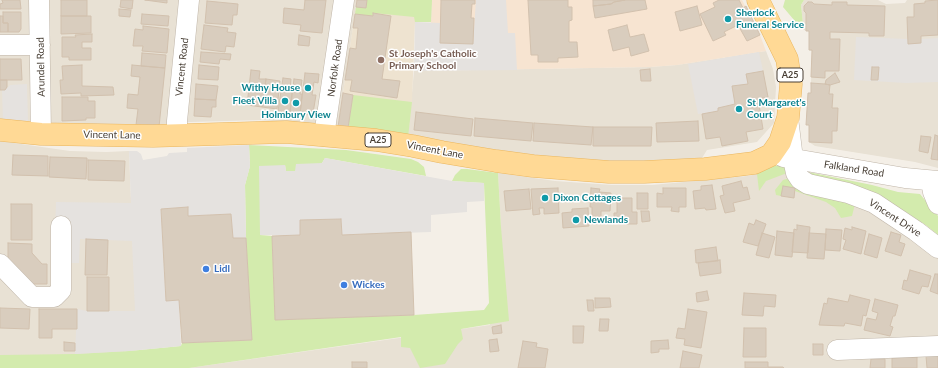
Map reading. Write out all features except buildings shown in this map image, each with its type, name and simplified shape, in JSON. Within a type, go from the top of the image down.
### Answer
[{"type":"main road","name":"A25","points":[[764,3],[787,59],[790,84],[788,118],[780,142],[771,155]]},
{"type":"main road","name":"Vincent Lane","points":[[1,134],[153,136],[177,134],[286,132],[376,140],[518,164],[609,172],[705,169],[754,163],[771,155]]},
{"type":"street","name":"Arundel Road","points":[[39,0],[41,134]]},
{"type":"street","name":"Vincent Road","points":[[177,134],[189,0]]},
{"type":"street","name":"Norfolk Road","points":[[324,136],[344,0]]},
{"type":"street","points":[[0,45],[40,45]]},
{"type":"street","name":"Vincent Drive","points":[[788,118],[796,172],[800,179],[808,184],[848,193],[874,203],[916,231],[938,248]]},
{"type":"street","name":"Falkland Road","points":[[771,155],[935,181]]},
{"type":"street","points":[[935,181],[933,192],[938,204]]},
{"type":"street","points":[[0,264],[32,297],[54,297],[61,290],[61,226]]},
{"type":"street","points":[[837,350],[938,346]]},
{"type":"shaded area","points":[[0,0],[357,0],[338,127],[261,120],[190,122],[165,124],[159,127],[0,121]]},
{"type":"shaded area","name":"St Joseph's Catholic Primary School","points":[[357,0],[432,0],[431,22],[415,22],[412,102],[408,138],[343,93]]},
{"type":"shaded area","points":[[432,0],[742,0],[760,35],[766,51],[677,65],[650,67],[414,71],[431,22]]},
{"type":"shaded area","points":[[476,0],[506,0],[508,33],[515,33],[517,70],[414,71],[415,22],[440,23],[440,43],[473,44]]},
{"type":"shaded area","points":[[804,0],[878,0],[886,4],[905,3],[907,0],[938,0],[938,168],[915,162],[815,146],[809,142],[809,125],[806,125],[808,93],[811,93],[812,51],[809,50],[809,31],[806,31],[800,27],[803,24],[801,5]]},
{"type":"shaded area","points":[[856,37],[908,39],[908,44],[921,43],[921,39],[938,38],[938,82],[906,83],[854,80]]},
{"type":"shaded area","points":[[766,51],[773,69],[776,87],[774,123],[757,142],[707,150],[702,158],[671,162],[588,161],[408,138],[414,71],[650,67],[677,65]]},
{"type":"shaded area","points":[[759,52],[763,71],[746,74],[748,84],[732,86],[735,104],[718,108],[718,111],[698,114],[688,64]]},
{"type":"shaded area","points":[[27,84],[28,121],[24,123],[3,121],[2,90],[5,90],[10,85]]},
{"type":"shaded area","points":[[0,141],[70,151],[129,151],[137,350],[0,368]]},
{"type":"shaded area","name":"Lidl","points":[[249,145],[250,166],[245,185],[246,238],[233,238],[231,214],[188,216],[188,207],[161,209],[166,301],[179,300],[181,346],[75,354],[77,309],[87,311],[135,311],[132,241],[80,239],[79,263],[54,263],[56,202],[131,203],[129,151],[137,151],[141,154],[143,160],[167,156],[169,153],[187,152],[187,148]]},
{"type":"shaded area","points":[[325,158],[452,181],[484,183],[484,201],[467,202],[467,212],[431,215],[431,232],[342,235],[341,219],[300,220],[300,235],[260,235],[259,166],[285,165],[286,171],[295,171],[296,164],[322,163]]},
{"type":"shaded area","points":[[769,165],[871,193],[901,209],[938,235],[938,368],[189,368],[490,325],[501,227],[498,173],[555,181],[612,185],[652,185],[748,176],[757,174],[759,170]]},
{"type":"green space","points":[[367,0],[432,0],[431,22],[415,22],[414,17],[374,13],[373,16],[355,14],[356,7],[366,8]]},
{"type":"green space","points":[[785,0],[804,0],[801,5],[803,24],[800,27],[783,7]]},
{"type":"green space","points":[[353,95],[412,102],[408,138],[348,128]]},
{"type":"green space","points":[[249,145],[346,150],[411,159],[424,167],[426,176],[325,158],[322,163],[296,171],[286,171],[285,165],[260,235],[272,236],[275,320],[414,315],[484,310],[489,303],[484,183],[452,181],[461,169],[467,169],[498,173],[509,321],[461,329],[463,339],[445,364],[420,368],[410,348],[401,347],[401,337],[189,368],[0,368],[0,355],[75,354],[129,351],[181,346],[182,343],[252,340],[246,238],[245,185],[250,166]]},
{"type":"green space","points":[[769,165],[791,168],[787,173],[766,181],[759,191],[757,174],[759,170]]},
{"type":"green space","points":[[803,171],[872,185],[898,192],[920,194],[938,216],[938,235],[901,209],[871,193],[810,181]]},
{"type":"green space","points":[[793,177],[856,200],[852,216],[841,218],[835,208],[826,202],[795,191],[795,188],[783,187],[781,196],[776,195],[775,190],[783,180]]},
{"type":"place","name":"Sherlock Funeral Service","points":[[728,19]]},
{"type":"place","name":"St Joseph's Catholic Primary School","points":[[381,60]]},
{"type":"place","name":"Withy House","points":[[308,88]]},
{"type":"place","name":"Fleet Villa","points":[[285,101]]},
{"type":"place","name":"Holmbury View","points":[[296,103]]},
{"type":"place","name":"St Margaret's Court","points":[[739,109]]},
{"type":"place","name":"Dixon Cottages","points":[[545,198]]},
{"type":"place","name":"Newlands","points":[[576,220]]},
{"type":"place","name":"Lidl","points":[[206,269]]},
{"type":"place","name":"Wickes","points":[[344,285]]}]
